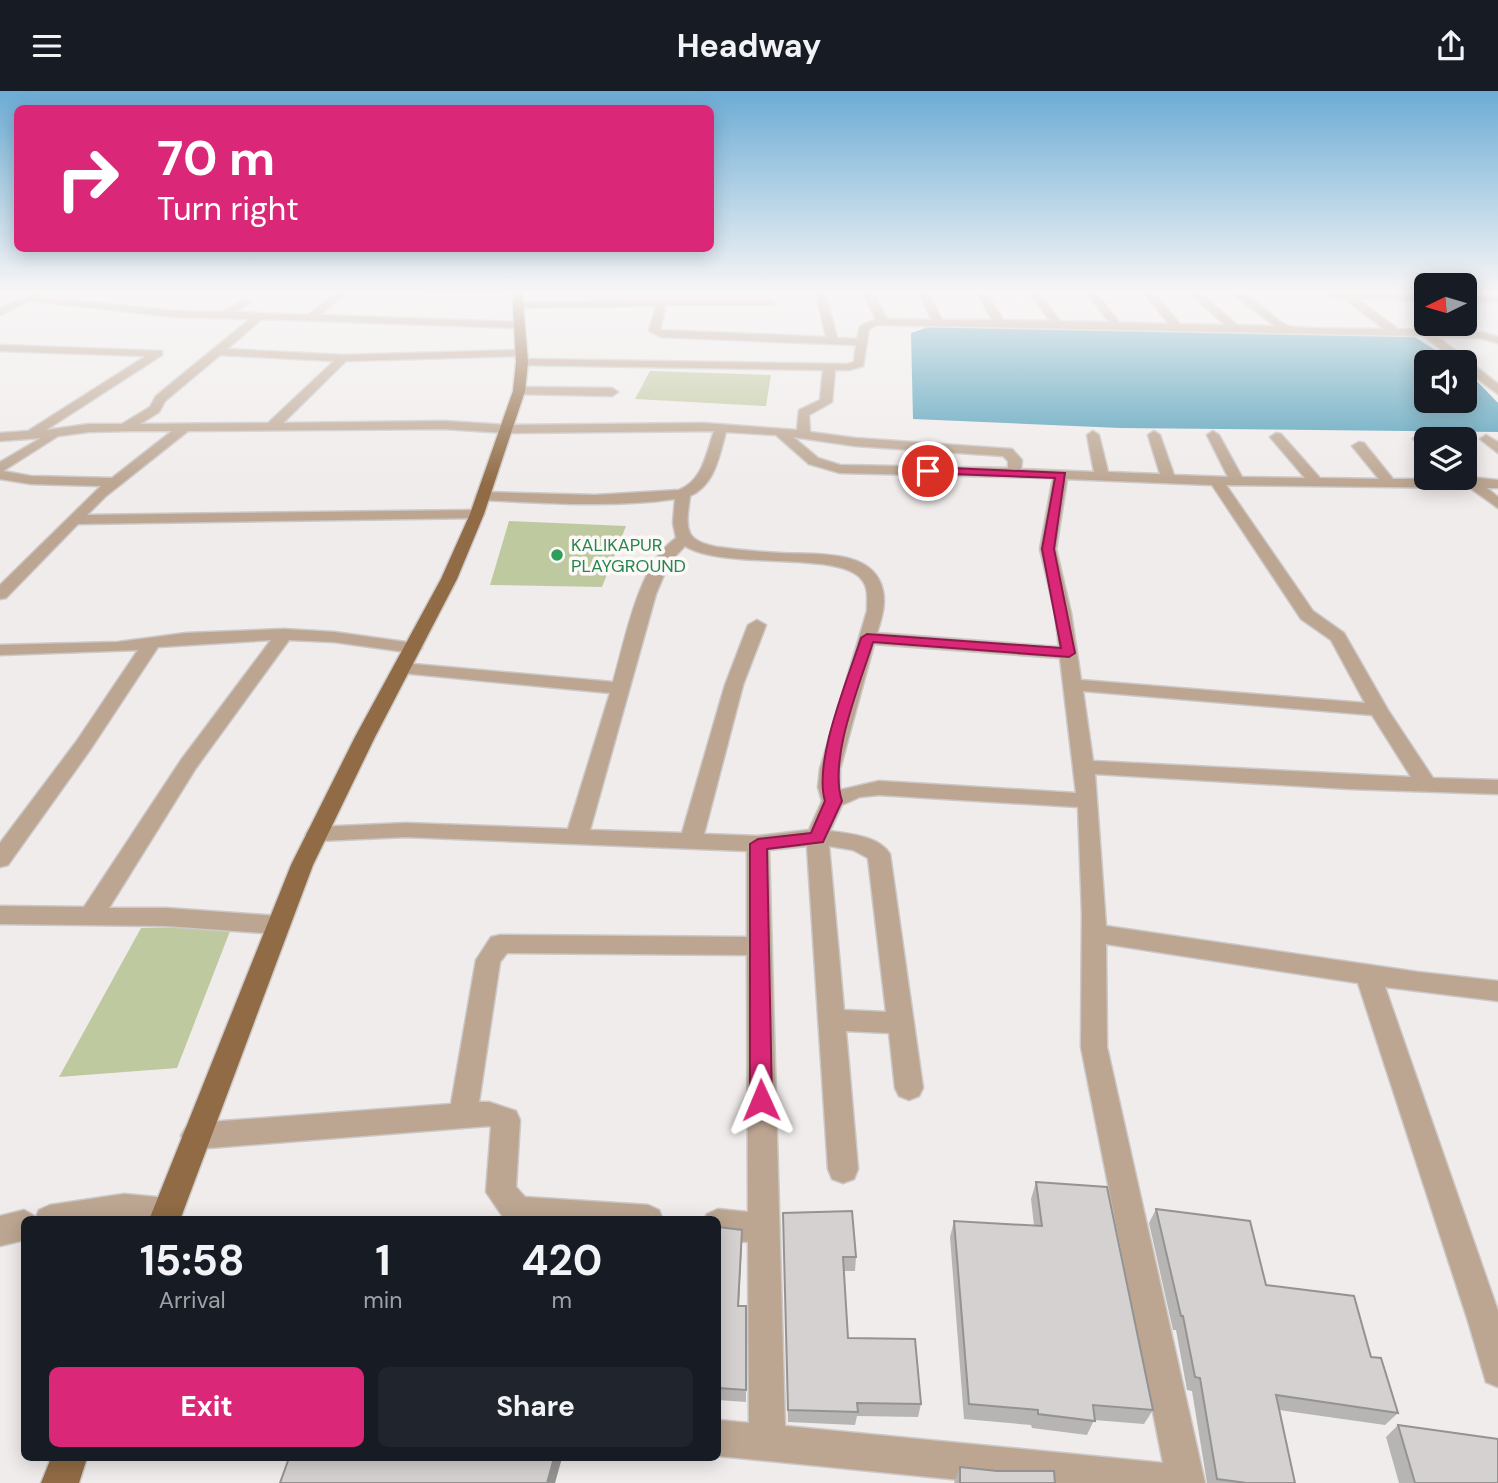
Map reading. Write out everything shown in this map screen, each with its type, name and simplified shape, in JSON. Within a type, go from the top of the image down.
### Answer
[{"type":"main road","points":[[166,1216],[278,925],[317,834],[449,579],[480,505],[519,391],[521,357]]},
{"type":"main road","points":[[60,1483],[68,1461]]},
{"type":"street","points":[[28,436],[155,355]]},
{"type":"street","points":[[123,429],[155,409],[160,399],[216,355]]},
{"type":"street","points":[[281,355],[343,358],[521,357],[829,368],[859,364],[860,355]]},
{"type":"street","points":[[1454,355],[1498,390]]},
{"type":"street","points":[[270,428],[343,358]]},
{"type":"street","points":[[804,436],[803,413],[825,402],[829,368]]},
{"type":"street","points":[[519,391],[612,392]]},
{"type":"street","points":[[0,436],[123,429],[444,425],[507,429],[721,428],[780,431],[855,442],[1007,452],[1015,460],[1014,473]]},
{"type":"street","points":[[74,520],[683,495],[694,490],[701,482],[721,428]]},
{"type":"street","points":[[0,594],[115,482],[183,429]]},
{"type":"street","points":[[0,468],[62,431]]},
{"type":"street","points":[[780,431],[809,460],[823,467],[1216,481],[1414,481]]},
{"type":"street","points":[[1093,435],[1102,477]]},
{"type":"street","points":[[1154,435],[1168,479]]},
{"type":"street","points":[[1213,435],[1237,481]]},
{"type":"street","points":[[1276,437],[1315,481]]},
{"type":"street","points":[[1486,439],[1498,449]]},
{"type":"street","points":[[1359,446],[1388,481]]},
{"type":"street","points":[[0,475],[31,480],[115,482]]},
{"type":"street","points":[[1061,475],[1048,549],[1074,685],[1087,801],[1093,933],[1094,1047],[1186,1483]]},
{"type":"street","points":[[1216,481],[1275,572],[1307,615],[1338,637],[1378,710],[1426,784]]},
{"type":"street","points":[[1477,481],[1498,484]]},
{"type":"street","points":[[1477,487],[1498,504]]},
{"type":"street","points":[[683,495],[682,531],[684,539],[692,547],[705,551],[820,559],[856,565],[873,583],[877,599],[833,756],[829,787],[834,801]]},
{"type":"street","points":[[577,837],[648,594],[661,559],[684,539]]},
{"type":"street","points":[[691,842],[734,685],[757,625]]},
{"type":"street","points":[[0,650],[118,647],[186,638],[284,634],[413,649]]},
{"type":"street","points":[[91,916],[188,765],[284,634]]},
{"type":"street","points":[[867,638],[1069,653]]},
{"type":"street","points":[[0,859],[83,745],[152,642]]},
{"type":"street","points":[[402,669],[620,688]]},
{"type":"street","points":[[1074,685],[1378,710]]},
{"type":"street","points":[[1083,767],[1498,787]]},
{"type":"street","points":[[843,1169],[817,838],[834,801],[856,791],[879,788],[1087,801]]},
{"type":"street","points":[[317,834],[406,830],[758,844],[817,838],[858,843],[878,854],[909,1088]]},
{"type":"street","points":[[758,844],[766,1442]]},
{"type":"street","points":[[0,915],[166,917],[278,925]]},
{"type":"street","points":[[1093,933],[1368,975],[1498,991]]},
{"type":"street","points":[[463,1116],[488,960],[500,944],[758,946]]},
{"type":"street","points":[[1368,975],[1485,1321],[1498,1370]]},
{"type":"street","points":[[831,1020],[901,1023]]},
{"type":"street","points":[[196,1136],[489,1114],[506,1120],[501,1192],[517,1211],[590,1216]]},
{"type":"street","points":[[75,1216],[124,1208],[166,1216]]},
{"type":"street","points":[[721,1224],[763,1228]]},
{"type":"street","points":[[0,1231],[21,1227]]},
{"type":"street","points":[[721,1437],[1179,1483]]},
{"type":"green space","points":[[650,371],[771,375],[766,406],[635,399]]},
{"type":"green space","name":"KALIKAPUR PLAYGROUND","points":[[509,521],[626,526],[602,587],[490,585]]},
{"type":"green space","points":[[232,926],[177,1068],[59,1077],[141,928]]},
{"type":"water","points":[[912,355],[1414,355],[1414,413],[1477,413],[1477,381],[1498,403],[1498,432],[1477,432],[1477,427],[1414,427],[1414,431],[1120,428],[913,419]]},
{"type":"building","points":[[1036,1182],[1107,1187],[1153,1410],[1093,1405],[1095,1421],[1038,1414],[1038,1410],[969,1404],[954,1221],[1042,1226]]},
{"type":"building","points":[[1156,1209],[1250,1221],[1266,1285],[1354,1296],[1371,1357],[1381,1358],[1398,1413],[1276,1395],[1295,1483],[1247,1483],[1217,1479],[1200,1378],[1195,1377],[1183,1316]]},
{"type":"building","points":[[852,1211],[856,1257],[843,1257],[848,1338],[915,1339],[921,1404],[857,1403],[858,1412],[788,1410],[783,1213]]},
{"type":"building","points":[[721,1227],[742,1230],[738,1306],[746,1306],[746,1390],[721,1388]]},
{"type":"building","points":[[1398,1425],[1498,1439],[1498,1483],[1415,1483]]},
{"type":"building","points":[[288,1461],[553,1461],[547,1483],[280,1483]]},
{"type":"building","points":[[960,1467],[997,1471],[1054,1471],[1055,1483],[960,1483]]},
{"type":"place","name":"KALIKAPUR PLAYGROUND","points":[[557,555]]},
{"type":"route","points":[[761,1100],[758,844],[817,838],[834,801],[829,787],[835,742],[867,638],[1069,653],[1048,549],[1061,475],[928,471]]}]
